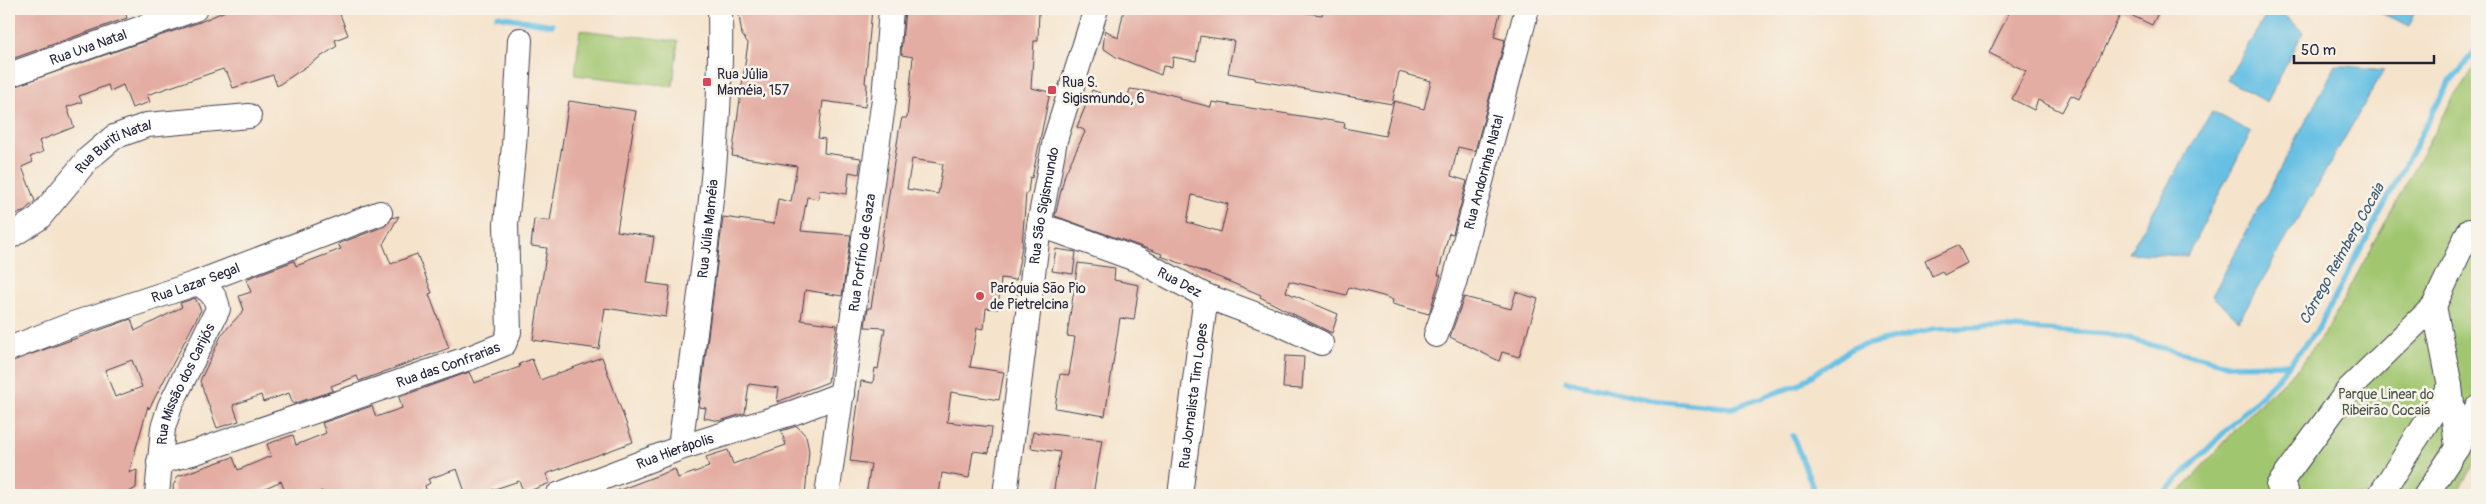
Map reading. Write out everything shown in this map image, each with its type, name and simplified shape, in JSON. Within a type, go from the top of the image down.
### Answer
[{"type":"street","name":"Rua Uva Natal","points":[[9,75],[196,9]]},
{"type":"street","name":"Rua Júlia Maméia","points":[[680,448],[718,133],[722,73],[720,9]]},
{"type":"street","name":"Rua Porfírio de Gaza","points":[[827,495],[884,99],[891,9]]},
{"type":"street","name":"Rua São Sigismundo","points":[[1005,495],[1039,226],[1055,140],[1096,9]]},
{"type":"street","name":"Rua Andorinha Natal","points":[[1436,335],[1454,283],[1527,9]]},
{"type":"street","name":"Rua das Confrarias","points":[[159,462],[196,452],[504,344],[509,332],[506,224],[514,146],[520,40]]},
{"type":"street","name":"Rua Buriti Natal","points":[[9,237],[39,218],[88,159],[114,137],[147,125],[249,116]]},
{"type":"street","name":"Rua Lazar Segal","points":[[9,349],[73,324],[197,283],[380,213]]},
{"type":"street","name":"Rua Dez","points":[[1039,226],[1138,260],[1206,296],[1276,322],[1321,342]]},
{"type":"street","points":[[2287,494],[2278,486],[2349,389],[2434,306],[2469,231],[2477,234]]},
{"type":"street","name":"Rua Missão dos Carijós","points":[[157,495],[162,428],[170,406],[218,310],[217,300],[211,291],[197,283]]},
{"type":"street","name":"Rua Jornalista Tim Lopes","points":[[1180,495],[1206,296]]},
{"type":"street","points":[[2434,306],[2450,386],[2457,448]]},
{"type":"street","points":[[2380,495],[2450,386]]},
{"type":"street","name":"Rua Hierápolis","points":[[558,495],[680,448],[795,412],[842,394]]},
{"type":"street","points":[[2426,495],[2457,448],[2477,408]]},
{"type":"street","points":[[795,412],[820,421],[831,434],[834,445]]},
{"type":"green space","points":[[580,30],[678,41],[673,86],[575,75]]},
{"type":"green space","name":"Parque Linear do Ribeirão Cocaia","points":[[2477,63],[2477,460],[2455,495],[2177,495],[2255,408],[2300,366],[2328,328],[2451,101]]},
{"type":"water","points":[[2270,9],[2277,9],[2303,32],[2267,102],[2227,80]]},
{"type":"water","points":[[2371,9],[2415,9],[2410,26]]},
{"type":"water","points":[[2336,65],[2384,70],[2239,320],[2212,296]]},
{"type":"water","points":[[2212,111],[2251,132],[2187,256],[2129,253]]},
{"type":"building","points":[[9,9],[124,9],[127,18],[9,60]]},
{"type":"building","points":[[230,9],[338,9],[348,35],[335,40],[337,46],[277,86],[273,75],[233,88],[227,72],[225,73],[223,69],[147,95],[150,102],[132,108],[123,85],[110,91],[108,85],[79,96],[82,102],[67,107],[74,127],[39,141],[43,152],[30,157],[33,162],[22,167],[35,201],[23,212],[9,216],[9,88],[200,22]]},
{"type":"building","points":[[738,9],[872,9],[865,83],[867,84],[865,107],[823,101],[818,138],[825,139],[824,153],[861,158],[859,174],[849,172],[847,194],[820,190],[818,199],[807,197],[801,231],[851,235],[842,296],[805,290],[801,320],[837,325],[828,382],[777,402],[779,388],[749,384],[745,413],[720,421],[704,418],[706,408],[699,407],[723,217],[774,224],[778,199],[791,202],[797,166],[732,156],[748,43],[742,35]]},
{"type":"building","points":[[905,9],[1039,9],[1038,41],[1034,41],[1031,88],[1050,92],[1032,178],[1030,177],[1028,193],[1026,193],[1022,246],[1016,280],[1001,278],[998,309],[986,308],[984,329],[977,328],[970,367],[1004,372],[999,400],[951,392],[947,422],[992,427],[989,453],[973,451],[969,478],[942,473],[939,495],[866,495],[871,464],[850,461],[861,381],[873,383],[875,368],[878,369],[885,328],[865,327],[868,308],[871,308],[899,131],[902,118],[907,118],[913,57],[902,55]],"holes":[[[912,159],[943,164],[938,194],[907,189]]]},
{"type":"building","points":[[1124,9],[1294,9],[1294,11],[1322,15],[1323,9],[1501,9],[1494,37],[1505,40],[1475,151],[1458,147],[1451,176],[1467,181],[1453,234],[1449,233],[1438,275],[1441,275],[1429,314],[1392,304],[1393,300],[1383,296],[1349,287],[1346,295],[1289,281],[1286,292],[1338,314],[1332,333],[1260,297],[1261,295],[1161,256],[1162,254],[1055,216],[1065,174],[1085,132],[1077,127],[1092,90],[1126,103],[1130,89],[1168,94],[1180,97],[1179,99],[1211,107],[1212,102],[1345,123],[1344,128],[1385,136],[1394,101],[1424,109],[1431,81],[1399,72],[1392,104],[1255,80],[1255,78],[1228,73],[1234,41],[1200,36],[1196,61],[1173,57],[1172,67],[1163,66],[1161,75],[1116,57],[1103,48],[1105,30],[1118,38]],"holes":[[[1192,195],[1228,204],[1221,232],[1187,222]]]},
{"type":"building","points":[[2011,9],[2160,9],[2152,25],[2122,11],[2079,99],[2071,95],[2062,112],[2038,100],[2034,110],[2012,99],[2026,71],[1989,53]]},
{"type":"building","points":[[569,101],[636,111],[617,231],[654,237],[647,283],[670,286],[666,317],[605,308],[599,349],[533,340],[547,248],[531,246],[534,219],[550,221]]},
{"type":"building","points":[[399,216],[383,244],[391,264],[417,254],[432,293],[429,294],[449,348],[359,381],[357,376],[331,386],[333,390],[329,392],[293,404],[289,393],[263,402],[261,395],[233,405],[239,421],[217,428],[200,381],[222,334],[244,310],[239,296],[251,292],[246,279],[294,261],[296,266],[341,249],[338,244],[385,226],[392,218]]},
{"type":"building","points":[[1958,245],[1967,263],[1944,275],[1942,271],[1932,276],[1925,260]]},
{"type":"building","points":[[1056,249],[1076,252],[1073,274],[1052,271]]},
{"type":"building","points":[[1078,263],[1115,268],[1114,280],[1139,285],[1134,320],[1120,318],[1105,416],[1055,408],[1060,374],[1069,375],[1075,337],[1067,336]]},
{"type":"building","points":[[1516,292],[1538,299],[1519,357],[1502,352],[1499,361],[1450,337],[1464,297],[1511,309]]},
{"type":"building","points":[[195,298],[201,310],[149,409],[148,406],[129,473],[137,470],[136,488],[124,495],[9,495],[9,362],[131,319],[135,331],[182,307],[180,303]],"holes":[[[132,360],[142,387],[115,397],[105,370]]]},
{"type":"building","points":[[1285,356],[1304,357],[1302,389],[1283,388]]},
{"type":"building","points":[[602,357],[633,442],[546,474],[550,483],[524,493],[519,481],[492,490],[493,495],[466,495],[457,469],[428,479],[430,483],[425,486],[428,495],[327,495],[326,492],[322,494],[322,491],[314,495],[286,495],[281,481],[250,495],[174,495],[173,486],[178,476],[233,457],[238,470],[271,456],[267,444],[293,435],[296,445],[326,433],[322,423],[372,406],[376,417],[402,408],[399,397],[469,372],[474,383],[520,367],[519,364],[532,359],[540,380]]},
{"type":"building","points":[[797,426],[806,436],[809,451],[805,495],[606,495],[675,469],[678,478],[709,467],[706,457],[728,450],[733,464],[786,445],[781,431]]},
{"type":"building","points":[[1033,432],[1102,440],[1093,495],[1053,495],[1060,452],[1031,448]]},
{"type":"waterway","points":[[497,16],[552,25]]},
{"type":"waterway","name":"Córrego Reimberg Cocaia","points":[[2162,495],[2279,377],[2318,329],[2448,84],[2477,50]]},
{"type":"waterway","points":[[1566,381],[1649,400],[1732,408],[1798,385],[1852,348],[1934,329],[1998,327],[2108,334],[2230,365],[2290,364]]},
{"type":"waterway","points":[[1793,436],[1816,495]]},
{"type":"place","name":"Rua Júlia Maméia, 157","points":[[707,82]]},
{"type":"place","name":"Rua S. Sigismundo, 6","points":[[1052,90]]},
{"type":"place","name":"Paróquia São Pio de Pietrelcina","points":[[980,296]]}]
